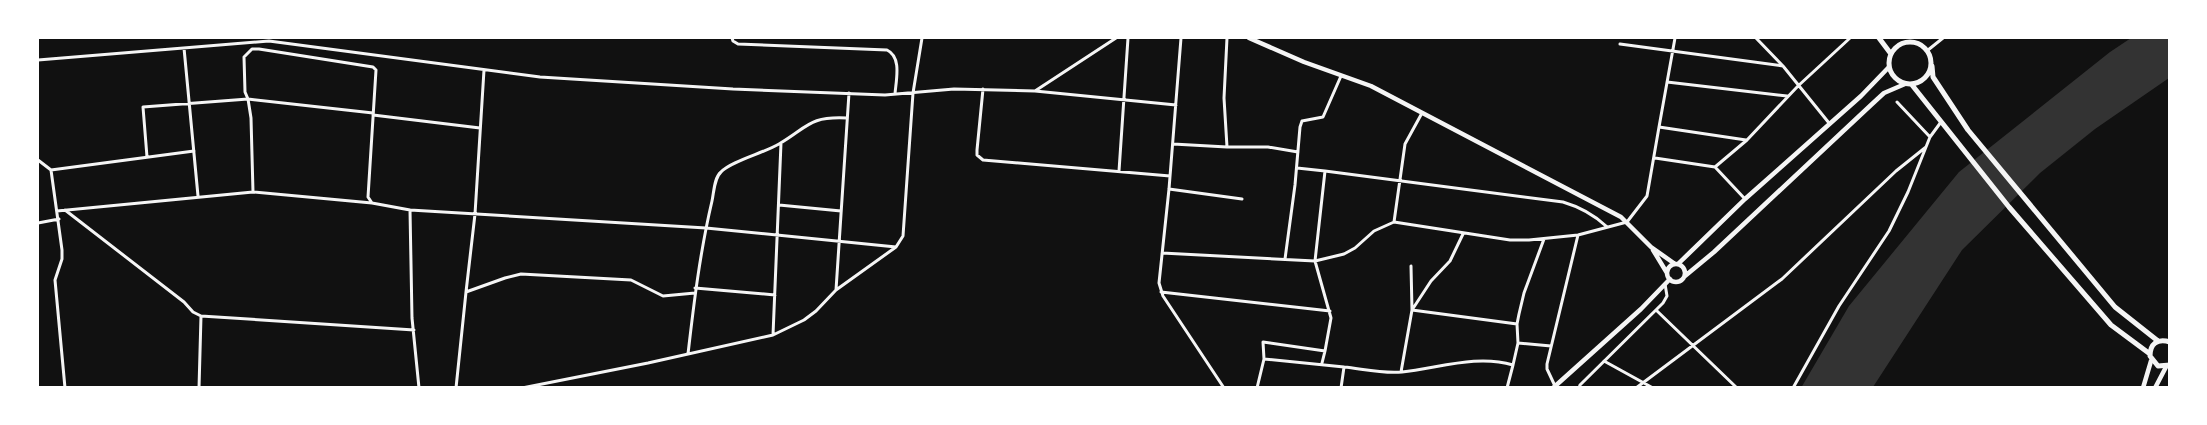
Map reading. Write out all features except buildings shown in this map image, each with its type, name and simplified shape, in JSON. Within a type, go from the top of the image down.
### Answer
[{"type":"main road","points":[[1879,38],[1891,54]]},
{"type":"main road","points":[[1932,66],[1926,79],[1912,85],[1905,84],[1894,78],[1889,67],[1891,54],[1900,44],[1911,40],[1928,50],[1932,66],[1932,78],[1968,130],[2115,307],[2158,341],[2170,342]]},
{"type":"main road","points":[[1912,85],[2009,207],[2112,325],[2150,354]]},
{"type":"main road","points":[[2158,341],[2152,345],[2151,361],[2158,366],[2168,366]]},
{"type":"street","points":[[732,38],[738,44],[887,50],[893,53],[896,59],[895,94]]},
{"type":"street","points":[[522,388],[688,355],[773,335],[804,320],[836,290],[896,247],[902,236],[913,93],[922,38]]},
{"type":"street","points":[[1035,91],[1116,38]]},
{"type":"street","points":[[1119,171],[1128,38]]},
{"type":"street","points":[[1181,38],[1169,189],[1159,283],[1161,292],[1224,388]]},
{"type":"street","points":[[1226,38],[1224,98],[1227,147]]},
{"type":"street","points":[[1249,38],[1341,76],[1355,79],[1422,112],[1621,217],[1651,247],[1685,270],[1685,276]]},
{"type":"street","points":[[1162,253],[1315,261],[1344,254],[1355,248],[1374,231],[1394,222],[1510,240],[1578,235],[1626,222],[1647,196],[1675,38]]},
{"type":"street","points":[[1756,38],[1829,123]]},
{"type":"street","points":[[1715,167],[1747,140],[1798,86],[1850,38]]},
{"type":"street","points":[[1928,50],[1943,38]]},
{"type":"street","points":[[38,60],[269,41],[540,77],[733,89],[849,93],[895,94],[954,89],[1035,91],[1176,106]]},
{"type":"street","points":[[1620,44],[1782,66]]},
{"type":"street","points":[[184,48],[198,196]]},
{"type":"street","points":[[253,192],[251,118],[248,98],[244,92],[244,57],[252,49],[372,67],[376,70],[368,197],[372,203]]},
{"type":"street","points":[[1667,273],[1669,267],[1677,264],[1745,199],[1861,96],[1889,67]]},
{"type":"street","points":[[456,388],[475,214],[484,70]]},
{"type":"street","points":[[1285,259],[1302,121],[1323,117],[1341,76]]},
{"type":"street","points":[[1667,82],[1788,96]]},
{"type":"street","points":[[1651,247],[1670,279],[1676,282],[1714,252],[1871,105],[1884,94],[1905,84]]},
{"type":"street","points":[[983,89],[976,150],[979,158],[983,160],[1170,176]]},
{"type":"street","points":[[836,290],[849,93]]},
{"type":"street","points":[[147,157],[143,107],[248,98],[480,128]]},
{"type":"street","points":[[1897,102],[1930,137]]},
{"type":"street","points":[[1394,222],[1401,182],[1404,144],[1422,112]]},
{"type":"street","points":[[688,355],[695,288],[719,173],[727,167],[781,143],[810,122],[819,118],[847,118]]},
{"type":"street","points":[[1793,388],[1839,306],[1889,231],[1908,192],[1930,137],[1941,122]]},
{"type":"street","points":[[1659,127],[1747,140]]},
{"type":"street","points":[[773,335],[781,143]]},
{"type":"street","points":[[1172,144],[1268,147],[1298,152]]},
{"type":"street","points":[[1636,388],[1782,279],[1896,171],[1926,147]]},
{"type":"street","points":[[51,170],[194,151]]},
{"type":"street","points":[[1655,158],[1715,167],[1745,199]]},
{"type":"street","points":[[38,160],[51,170],[59,219],[62,259],[55,280],[65,388]]},
{"type":"street","points":[[1297,168],[1563,202],[1586,211],[1606,226]]},
{"type":"street","points":[[1322,364],[1330,325],[1330,311],[1315,261],[1325,171]]},
{"type":"street","points":[[1169,189],[1242,199]]},
{"type":"street","points":[[57,211],[253,192],[372,203],[410,210],[706,228],[896,247]]},
{"type":"street","points":[[779,205],[841,211]]},
{"type":"street","points":[[64,210],[184,302],[193,312],[201,316],[414,330]]},
{"type":"street","points":[[410,210],[412,318],[419,388]]},
{"type":"street","points":[[38,223],[59,219]]},
{"type":"street","points":[[1412,310],[1431,281],[1450,261],[1464,234]]},
{"type":"street","points":[[1578,235],[1547,369],[1554,387],[1641,309],[1670,279]]},
{"type":"street","points":[[1507,388],[1518,343],[1517,324],[1524,293],[1544,239]]},
{"type":"street","points":[[1401,372],[1412,310],[1411,266]]},
{"type":"street","points":[[466,292],[521,274],[631,280],[663,296],[684,296],[695,293]]},
{"type":"street","points":[[1579,388],[1656,310],[1667,296],[1665,283]]},
{"type":"street","points":[[695,288],[775,295]]},
{"type":"street","points":[[1161,292],[1330,311]]},
{"type":"street","points":[[1412,310],[1517,324]]},
{"type":"street","points":[[1656,310],[1737,388]]},
{"type":"street","points":[[199,388],[201,316]]},
{"type":"street","points":[[1257,388],[1264,359],[1263,342],[1325,351]]},
{"type":"street","points":[[1518,343],[1551,346]]},
{"type":"street","points":[[1264,359],[1401,372],[1489,360],[1513,365]]},
{"type":"street","points":[[1604,361],[1653,388]]},
{"type":"street","points":[[2143,388],[2151,361]]},
{"type":"street","points":[[1342,388],[1344,366]]},
{"type":"street","points":[[2155,388],[2168,366]]},
{"type":"shaded area","points":[[2131,38],[2169,38],[2169,78],[2095,129],[2040,173],[1962,250],[1873,387],[1801,388],[1849,306],[1959,172],[2110,52]]}]
